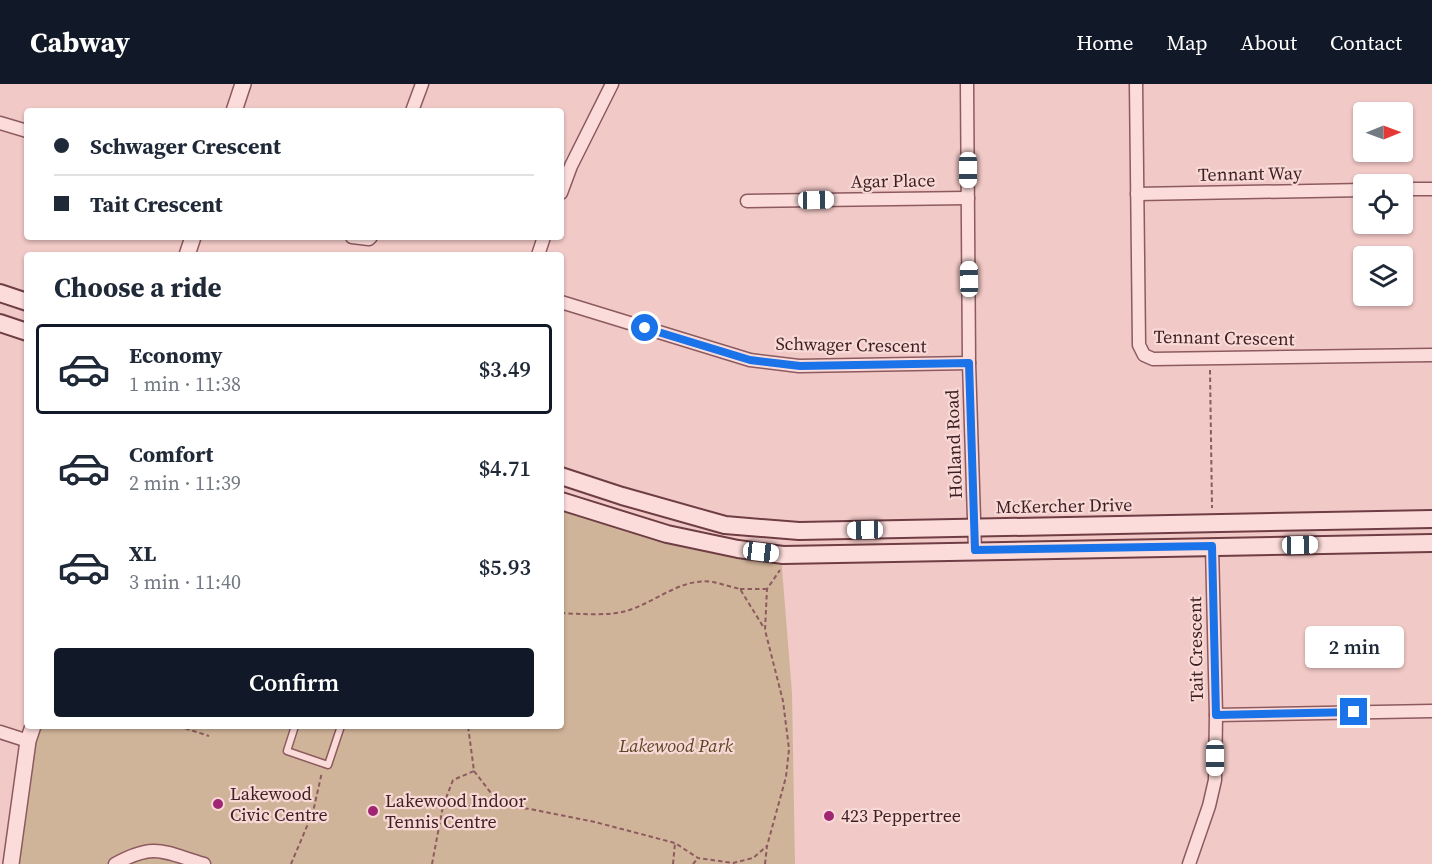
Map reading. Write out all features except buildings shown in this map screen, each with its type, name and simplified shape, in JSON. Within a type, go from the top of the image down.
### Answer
[{"type":"main road","points":[[0,293],[24,301]]},
{"type":"main road","points":[[0,323],[24,331]]},
{"type":"main road","name":"McKercher Drive","points":[[564,477],[725,525],[799,531],[1432,519]]},
{"type":"main road","points":[[564,502],[667,534],[738,549],[783,555],[1432,543]]},
{"type":"street","points":[[235,108],[243,84]]},
{"type":"street","points":[[413,108],[422,84]]},
{"type":"street","points":[[564,186],[612,84]]},
{"type":"street","name":"Holland Road","points":[[967,84],[969,363],[975,550]]},
{"type":"street","name":"Tennant Crescent","points":[[1136,84],[1139,345],[1144,355],[1153,358],[1432,355]]},
{"type":"street","points":[[0,123],[24,130]]},
{"type":"street","points":[[1413,189],[1432,189]]},
{"type":"street","name":"Tennant Way","points":[[1137,194],[1353,190]]},
{"type":"street","name":"Agar Place","points":[[747,201],[968,198]]},
{"type":"street","name":"Schwager Crescent","points":[[564,303],[750,360],[800,366],[969,363]]},
{"type":"street","name":"Tait Crescent","points":[[1212,546],[1216,715],[1432,711]]},
{"type":"street","points":[[1189,864],[1209,806],[1215,780],[1216,715]]},
{"type":"street","points":[[11,864],[28,741],[32,729]]},
{"type":"street","points":[[0,732],[28,741]]},
{"type":"street","points":[[115,864],[130,856],[154,849],[204,864]]},
{"type":"lane","points":[[294,729],[287,751],[328,765],[340,729]]},
{"type":"path","points":[[1210,370],[1212,509]]},
{"type":"path","points":[[765,864],[766,846],[786,777],[789,749],[783,701],[765,630],[767,589],[782,568]]},
{"type":"path","points":[[564,613],[581,615],[627,611],[677,588],[694,583],[712,582],[740,589],[767,589]]},
{"type":"path","points":[[740,589],[765,630]]},
{"type":"path","points":[[187,729],[209,736]]},
{"type":"path","points":[[468,729],[474,771],[501,806]]},
{"type":"path","points":[[291,864],[313,812],[324,763]]},
{"type":"path","points":[[432,864],[443,806],[453,780],[474,771]]},
{"type":"path","points":[[443,806],[501,806],[530,809],[595,822],[675,843],[698,858],[734,864],[753,858],[766,846]]},
{"type":"path","points":[[673,864],[675,843]]},
{"type":"path","points":[[693,864],[698,858]]},
{"type":"green space","name":"Lakewood Park","points":[[564,501],[783,555],[782,568],[792,693],[795,864],[11,864],[33,729],[564,729]]},
{"type":"place","name":"Lakewood Civic Centre","points":[[218,804]]},
{"type":"place","name":"Lakewood Indoor Tennis Centre","points":[[373,811]]},
{"type":"place","name":"423 Peppertree","points":[[829,816]]},
{"type":"route","points":[[645,328],[750,360],[800,366],[969,363],[975,550],[1212,546],[1216,715],[1354,712]]}]
